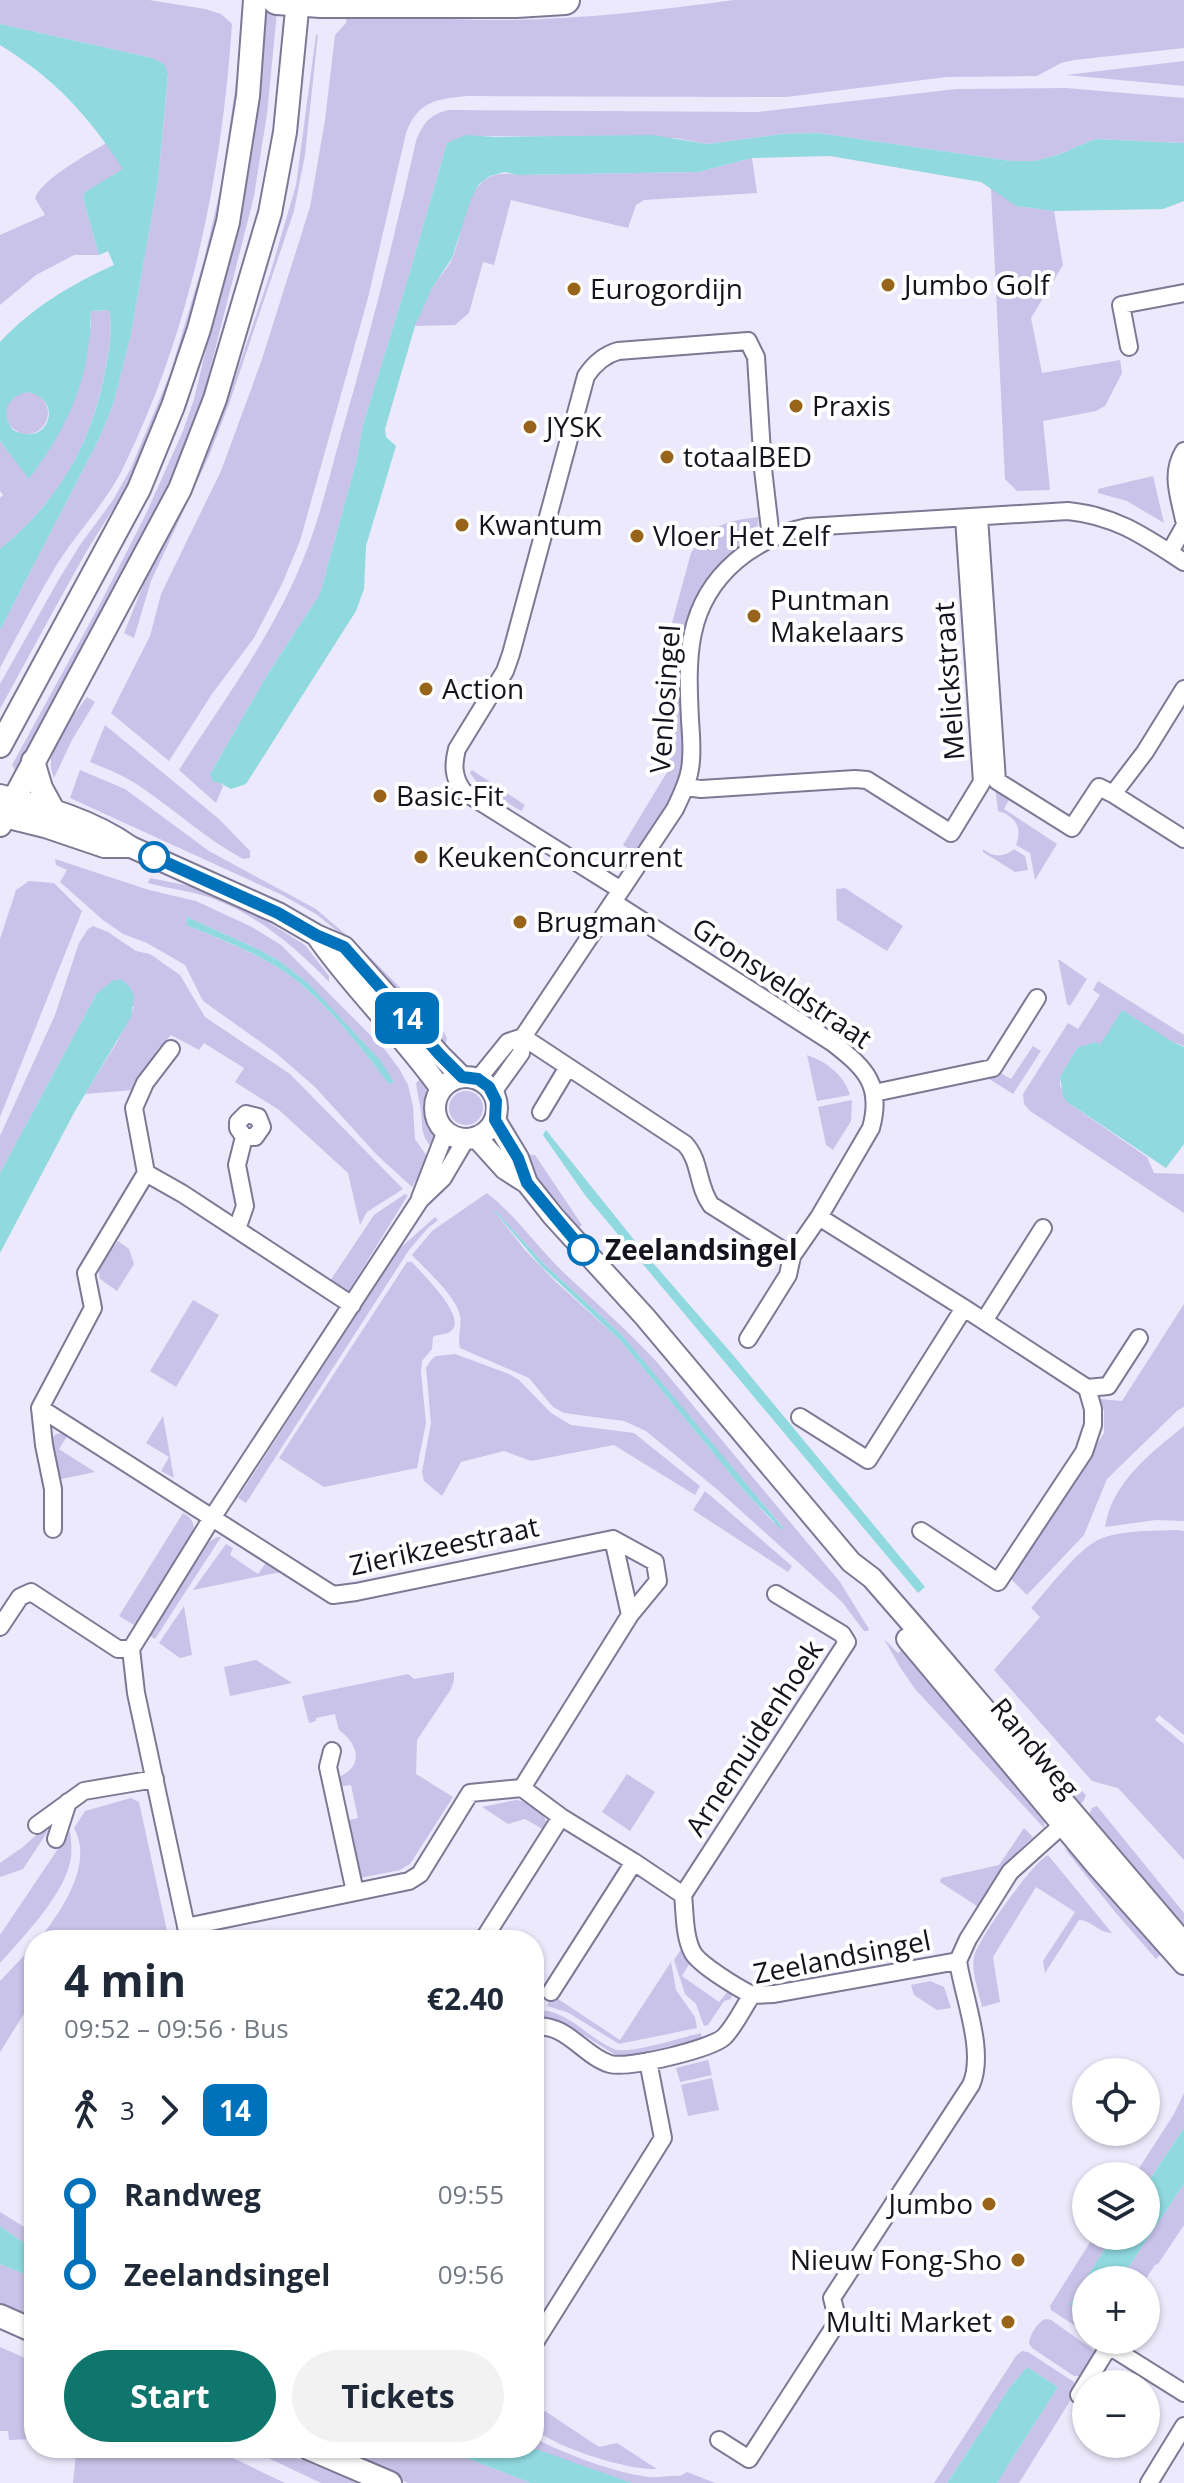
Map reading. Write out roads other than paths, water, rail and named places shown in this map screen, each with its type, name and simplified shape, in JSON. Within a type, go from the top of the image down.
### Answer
[{"type":"highway","points":[[291,1],[516,3],[565,0]]},
{"type":"main road","points":[[0,746],[139,489],[173,406],[199,329],[228,222],[248,96],[255,0]]},
{"type":"main road","points":[[3,810],[33,761],[180,489],[215,399],[270,213],[285,132],[291,1]]},
{"type":"main road","points":[[33,761],[41,788],[52,808]]},
{"type":"main road","points":[[0,2316],[24,2327]]},
{"type":"main road","points":[[331,2458],[390,2483]]},
{"type":"street","points":[[1129,347],[1121,305],[1184,293]]},
{"type":"street","name":"Gronsveldstraat","points":[[748,1339],[788,1275],[792,1256],[819,1217],[871,1128],[874,1093],[870,1079],[833,1043],[463,791],[457,783],[453,762],[457,749],[505,671],[586,376],[593,365],[618,351],[748,341],[756,357],[771,538]]},
{"type":"street","points":[[1184,451],[1177,462],[1175,474],[1184,520]]},
{"type":"street","name":"Venlosingel","points":[[478,1083],[521,1053],[523,1037],[675,809],[685,787],[692,755],[689,656],[698,613],[710,589],[727,569],[755,546],[783,532],[807,527],[1068,511],[1094,513],[1120,523],[1177,557]]},
{"type":"street","points":[[972,518],[997,781],[1072,828],[1099,787],[1184,839]]},
{"type":"street","name":"Melickstraat","points":[[685,787],[701,789],[867,780],[951,833],[982,782],[972,518]]},
{"type":"street","points":[[1177,557],[1184,527]]},
{"type":"street","points":[[1113,794],[1145,752],[1184,689]]},
{"type":"street","points":[[3,810],[52,808],[344,947],[440,1055],[478,1083],[497,1111],[491,1127],[471,1138],[443,1178],[420,1200]]},
{"type":"street","points":[[3,810],[104,847],[131,847]]},
{"type":"street","points":[[316,935],[333,960],[426,1067],[441,1089]]},
{"type":"street","points":[[874,1093],[993,1068],[1037,998]]},
{"type":"street","points":[[523,1037],[685,1144],[696,1161],[711,1205],[792,1256]]},
{"type":"street","points":[[53,1529],[53,1489],[40,1408],[93,1308],[86,1273],[146,1173],[134,1108],[145,1083],[171,1049]]},
{"type":"street","points":[[541,1112],[568,1067]]},
{"type":"street","points":[[471,1138],[452,1136],[446,1131],[440,1124],[435,1107],[441,1089],[454,1079],[478,1083]]},
{"type":"street","name":"Randweg","points":[[495,1120],[518,1158],[527,1183],[553,1216],[645,1317],[851,1562],[872,1578],[900,1610],[1184,1964]]},
{"type":"street","points":[[186,1930],[136,1693],[131,1649],[212,1518],[420,1200],[446,1131]]},
{"type":"street","points":[[237,1229],[245,1206],[237,1165],[244,1137]]},
{"type":"street","name":"Randweg","points":[[471,1138],[505,1169],[527,1183]]},
{"type":"street","points":[[146,1173],[352,1305]]},
{"type":"street","points":[[819,1217],[1087,1388],[1108,1386],[1139,1338]]},
{"type":"street","points":[[984,1321],[1043,1228]]},
{"type":"street","points":[[800,1417],[868,1460],[964,1308]]},
{"type":"street","points":[[921,1531],[998,1582],[1084,1452],[1093,1425],[1093,1409],[1087,1388]]},
{"type":"street","name":"Zierikzeestraat","points":[[40,1408],[333,1595],[613,1539]]},
{"type":"street","points":[[613,1539],[630,1615]]},
{"type":"street","points":[[522,1788],[630,1615],[658,1581],[655,1562],[613,1539]]},
{"type":"street","points":[[0,1627],[20,1597],[31,1592],[118,1649],[131,1649]]},
{"type":"street","name":"Arnemuidenhoek","points":[[683,1895],[847,1642],[842,1634],[776,1594]]},
{"type":"street","points":[[332,1751],[328,1767],[355,1892]]},
{"type":"street","points":[[37,1825],[84,1791],[155,1779]]},
{"type":"street","points":[[199,1930],[409,1881],[420,1874],[470,1793],[522,1788],[561,1817],[683,1895],[686,1929],[694,1954],[732,1984],[752,1995]]},
{"type":"street","points":[[56,1839],[68,1802]]},
{"type":"street","points":[[489,1930],[561,1817]]},
{"type":"street","name":"Randweg","points":[[1068,1820],[1184,1943]]},
{"type":"street","name":"Zeelandsingel","points":[[544,2027],[557,2030],[611,2064],[625,2066],[717,2042],[725,2036],[752,1995],[774,1994],[958,1961],[968,1939],[1010,1872],[1068,1820]]},
{"type":"street","points":[[551,1992],[634,1862]]},
{"type":"street","points":[[719,2440],[749,2459],[838,2321],[832,2298],[971,2085],[977,2066],[958,1961]]},
{"type":"street","points":[[544,2328],[663,2138],[648,2061]]},
{"type":"street","points":[[1094,2370],[1109,2346],[1147,2370]]},
{"type":"street","points":[[1160,2378],[1184,2393]]},
{"type":"street","points":[[1149,2483],[1184,2426]]},
{"type":"place","name":"Jumbo Golf","points":[[888,285]]},
{"type":"place","name":"Eurogordijn","points":[[574,289]]},
{"type":"place","name":"Praxis","points":[[796,406]]},
{"type":"place","name":"JYSK","points":[[530,427]]},
{"type":"place","name":"totaalBED","points":[[667,457]]},
{"type":"place","name":"Kwantum","points":[[462,525]]},
{"type":"place","name":"Vloer Het Zelf","points":[[637,536]]},
{"type":"place","name":"Puntman Makelaars","points":[[754,616]]},
{"type":"place","name":"Action","points":[[426,689]]},
{"type":"place","name":"Basic-Fit","points":[[380,796]]},
{"type":"place","name":"KeukenConcurrent","points":[[421,857]]},
{"type":"place","name":"Brugman","points":[[520,922]]},
{"type":"place","name":"Zeelandsingel","points":[[583,1250]]},
{"type":"place","name":"Jumbo","points":[[989,2204]]},
{"type":"place","name":"Nieuw Fong-Sho","points":[[1018,2260]]},
{"type":"place","name":"Multi Market","points":[[1008,2322]]}]
